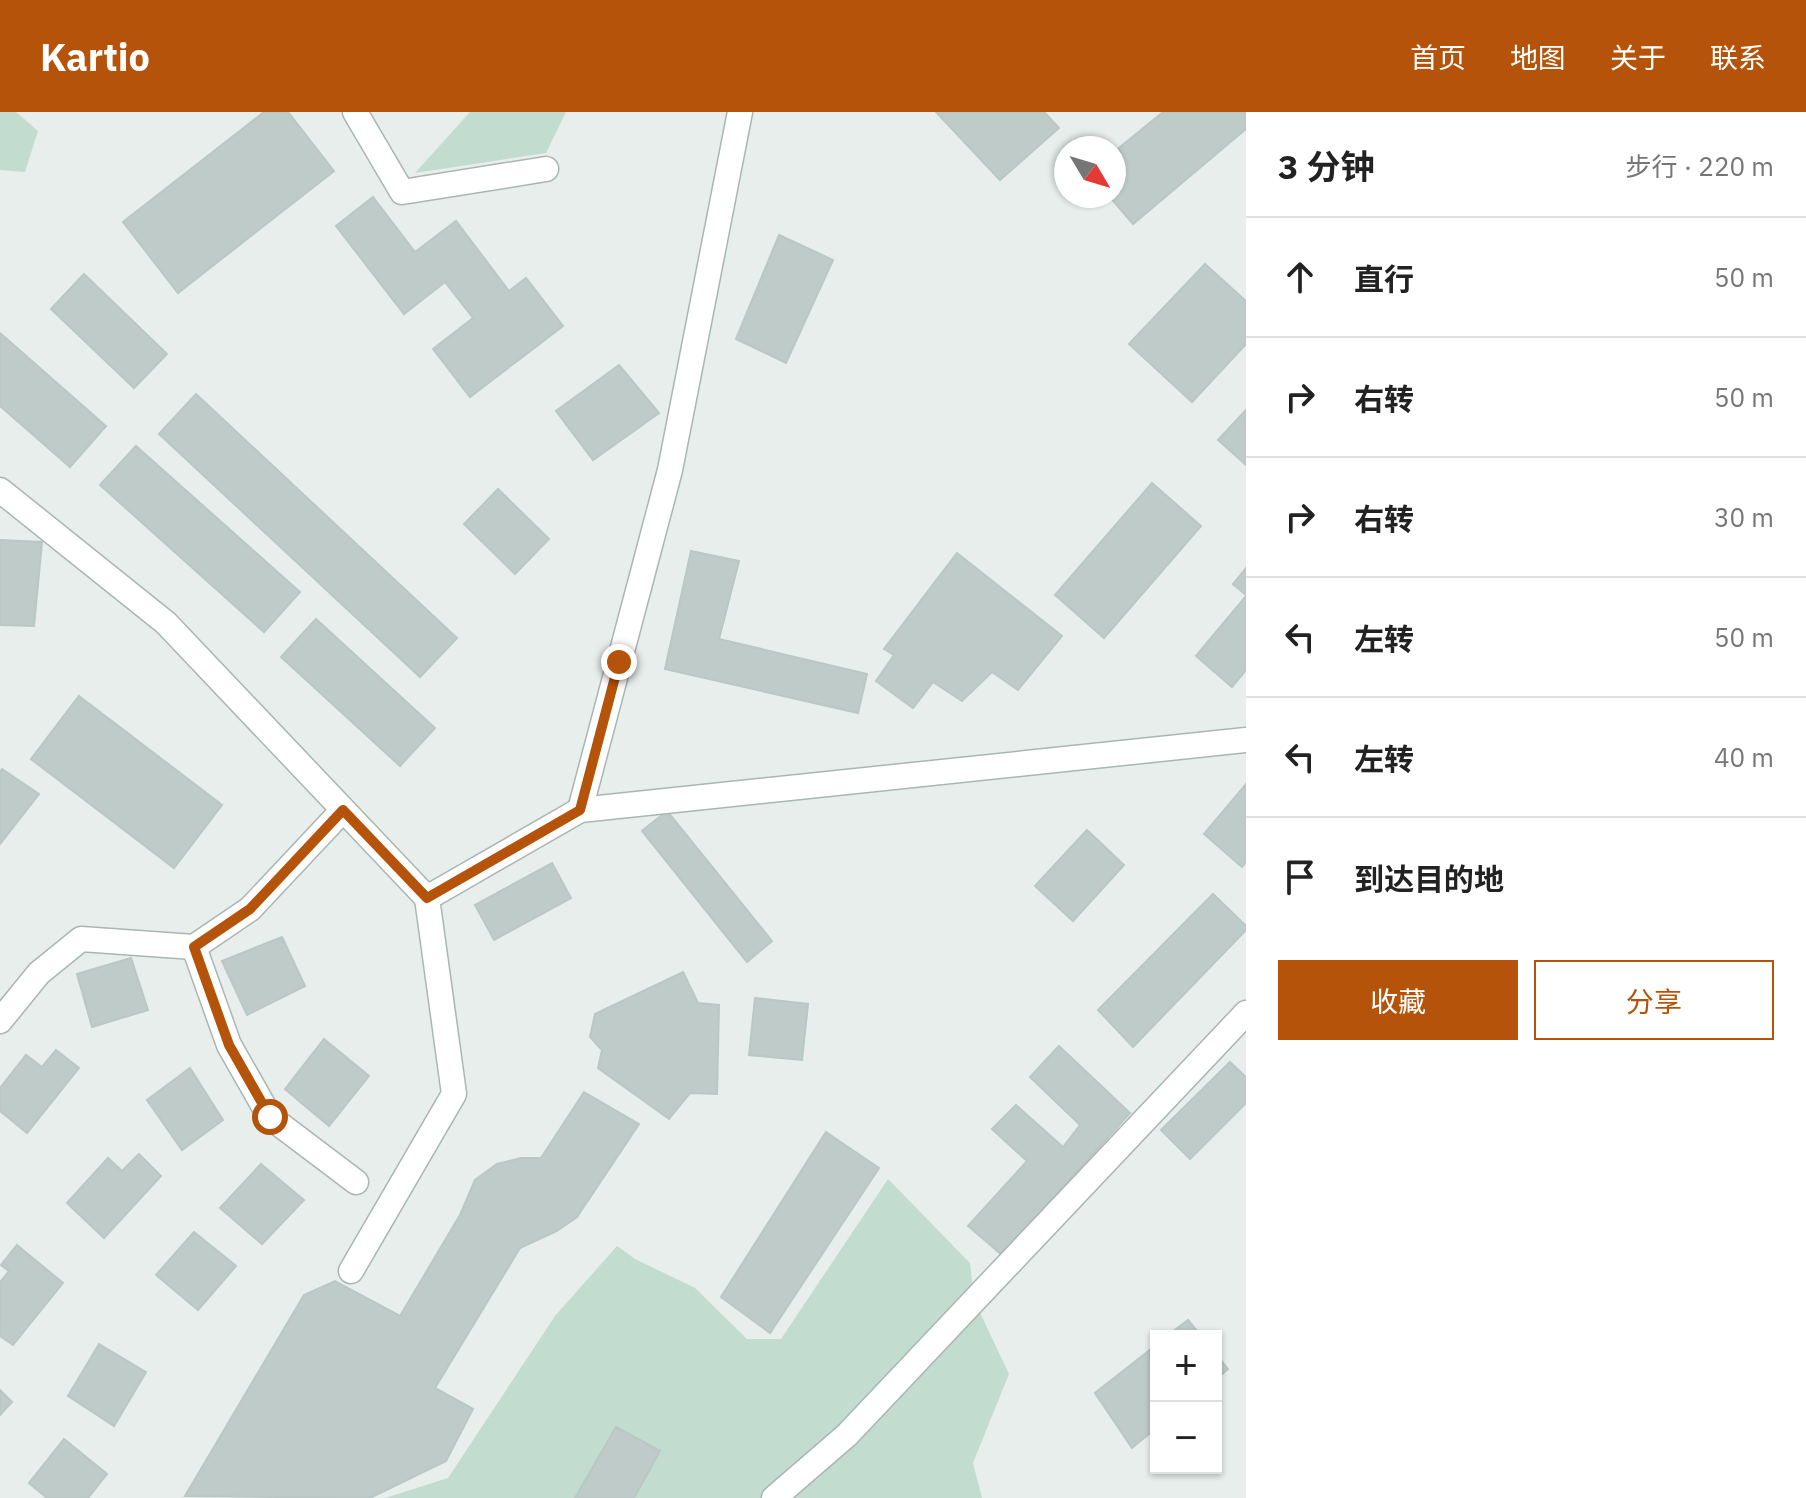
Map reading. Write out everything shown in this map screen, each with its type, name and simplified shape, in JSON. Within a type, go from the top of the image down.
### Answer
[{"type":"street","points":[[355,112],[402,192],[546,169]]},
{"type":"street","points":[[580,810],[670,470],[740,112]]},
{"type":"street","points":[[0,490],[166,623],[427,898],[454,1094],[351,1271]]},
{"type":"street","points":[[427,898],[580,810],[1246,740]]},
{"type":"street","points":[[0,1021],[39,973],[81,939],[194,947],[250,909],[343,810]]},
{"type":"street","points":[[194,947],[229,1045],[270,1117],[356,1182]]},
{"type":"street","points":[[774,1498],[847,1435],[1246,1013]]},
{"type":"green space","points":[[0,112],[16,112],[38,131],[25,172],[0,170]]},
{"type":"green space","points":[[470,112],[566,112],[546,153],[415,173]]},
{"type":"green space","points":[[888,1179],[970,1263],[974,1300],[1009,1374],[973,1463],[982,1498],[385,1498],[448,1478],[555,1316],[617,1246],[635,1259],[695,1288],[747,1339],[781,1339]]},
{"type":"building","points":[[264,112],[288,112],[334,171],[178,293],[123,222]]},
{"type":"building","points":[[936,112],[1044,112],[1059,128],[1000,180]]},
{"type":"building","points":[[1163,112],[1246,112],[1246,129],[1133,224],[1119,208],[1126,208],[1126,142]]},
{"type":"building","points":[[373,197],[415,252],[456,221],[509,291],[526,278],[563,326],[470,397],[433,349],[473,318],[445,282],[404,314],[336,226]]},
{"type":"building","points":[[779,235],[833,260],[786,363],[736,339]]},
{"type":"building","points":[[1205,264],[1246,301],[1246,344],[1192,402],[1129,344]]},
{"type":"building","points":[[84,274],[167,354],[134,388],[51,309]]},
{"type":"building","points":[[0,333],[106,426],[70,467],[0,406]]},
{"type":"building","points":[[619,365],[659,413],[593,460],[556,411]]},
{"type":"building","points":[[196,394],[457,638],[420,677],[159,434]]},
{"type":"building","points":[[1246,410],[1246,465],[1218,440]]},
{"type":"building","points":[[136,446],[300,592],[264,632],[100,485]]},
{"type":"building","points":[[1152,483],[1201,526],[1104,638],[1055,595]]},
{"type":"building","points":[[498,489],[549,539],[515,574],[464,524]]},
{"type":"building","points":[[0,540],[42,542],[34,626],[0,625]]},
{"type":"building","points":[[691,551],[739,561],[719,639],[867,674],[858,713],[665,669]]},
{"type":"building","points":[[957,553],[1062,636],[1018,690],[992,672],[962,701],[933,682],[913,708],[876,681],[894,655],[884,649]]},
{"type":"building","points":[[1246,568],[1246,595],[1233,584]]},
{"type":"building","points":[[1246,596],[1246,670],[1232,687],[1196,656]]},
{"type":"building","points":[[316,619],[435,728],[400,766],[281,657]]},
{"type":"building","points":[[79,696],[222,805],[174,868],[31,759]]},
{"type":"building","points":[[2,769],[39,794],[0,844],[0,772]]},
{"type":"building","points":[[1246,784],[1246,862],[1242,867],[1204,834]]},
{"type":"building","points":[[667,811],[772,941],[747,962],[642,831]]},
{"type":"building","points":[[1087,830],[1124,865],[1073,921],[1035,886]]},
{"type":"building","points":[[552,863],[571,898],[494,940],[475,905]]},
{"type":"building","points":[[1213,894],[1246,926],[1246,930],[1133,1047],[1098,1010]]},
{"type":"building","points":[[282,937],[305,986],[247,1015],[222,961]]},
{"type":"building","points":[[131,958],[148,1010],[92,1027],[77,974]]},
{"type":"building","points":[[683,972],[698,1003],[719,1005],[717,1094],[690,1093],[669,1119],[598,1068],[602,1050],[590,1037],[595,1014]]},
{"type":"building","points":[[755,998],[808,1004],[802,1060],[749,1055]]},
{"type":"building","points":[[324,1039],[369,1076],[329,1126],[285,1089]]},
{"type":"building","points":[[1059,1046],[1130,1113],[1002,1255],[968,1226],[1027,1161],[992,1129],[1016,1105],[1063,1147],[1080,1125],[1030,1077]]},
{"type":"building","points":[[56,1050],[79,1068],[27,1133],[0,1111],[0,1088],[26,1055],[42,1067]]},
{"type":"building","points":[[1230,1062],[1246,1077],[1246,1103],[1190,1159],[1161,1130]]},
{"type":"building","points":[[190,1068],[223,1120],[182,1150],[147,1100]]},
{"type":"building","points":[[584,1092],[639,1124],[577,1217],[557,1231],[520,1248],[435,1388],[473,1409],[446,1461],[370,1498],[185,1496],[304,1295],[335,1281],[400,1316],[460,1215],[475,1180],[497,1164],[521,1158],[541,1158]]},
{"type":"building","points":[[826,1132],[879,1168],[770,1333],[721,1297]]},
{"type":"building","points":[[139,1154],[161,1176],[104,1238],[67,1203],[108,1158],[122,1171]]},
{"type":"building","points":[[261,1164],[304,1200],[262,1244],[220,1208]]},
{"type":"building","points":[[194,1232],[236,1266],[198,1310],[156,1275]]},
{"type":"building","points":[[17,1245],[63,1283],[13,1345],[0,1336],[1,1281],[9,1271],[1,1265]]},
{"type":"building","points":[[1188,1320],[1196,1330],[1175,1330]]},
{"type":"building","points":[[99,1344],[146,1372],[114,1426],[68,1396]]},
{"type":"building","points":[[1150,1350],[1150,1433],[1132,1448],[1095,1393]]},
{"type":"building","points":[[0,1390],[12,1402],[0,1415]]},
{"type":"building","points":[[616,1427],[660,1451],[634,1498],[575,1498]]},
{"type":"building","points":[[64,1439],[107,1474],[88,1498],[47,1498],[29,1483]]},
{"type":"route","points":[[270,1117],[229,1045],[194,947],[250,909],[343,810],[427,898],[580,810],[619,662]]}]
